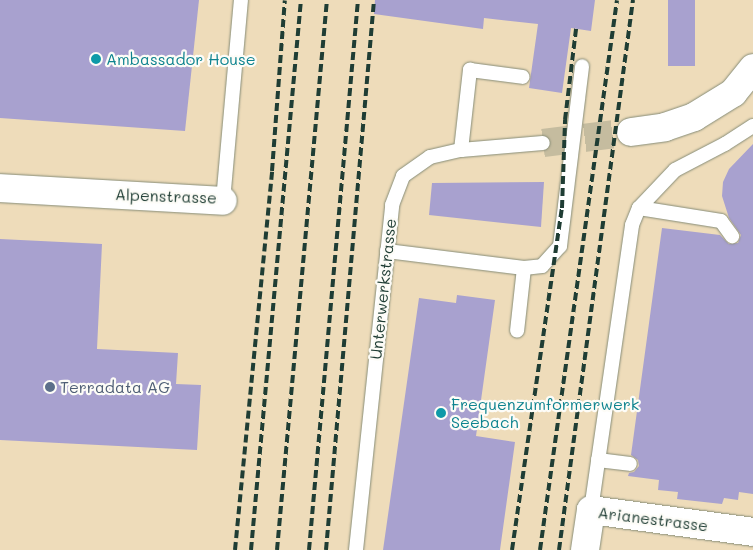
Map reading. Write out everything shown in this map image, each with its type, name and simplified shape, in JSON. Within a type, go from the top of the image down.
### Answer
[{"type":"street","points":[[631,132],[665,127],[694,117],[733,93],[753,68]]},
{"type":"street","name":"Alpenstrasse","points":[[0,188],[223,201]]},
{"type":"street","name":"Arianestrasse","points":[[585,550],[591,510],[753,532]]},
{"type":"lane","name":"Alpenstrasse","points":[[223,201],[241,0]]},
{"type":"lane","points":[[387,251],[524,268],[542,266],[560,246],[582,66]]},
{"type":"lane","points":[[460,150],[470,70],[523,77]]},
{"type":"lane","points":[[591,510],[632,225],[639,208],[675,170],[725,144],[753,126]]},
{"type":"lane","name":"Unterwerkstrasse","points":[[356,550],[392,205],[403,176],[430,157],[460,150],[544,142]]},
{"type":"lane","points":[[639,208],[721,221],[732,236]]},
{"type":"lane","points":[[517,331],[524,268]]},
{"type":"lane","points":[[598,460],[630,464]]},
{"type":"building","name":"Ambassador House","points":[[0,0],[199,0],[185,131],[0,118]]},
{"type":"building","points":[[375,0],[595,0],[591,31],[571,28],[562,93],[529,88],[538,24],[484,18],[483,29],[374,14]]},
{"type":"building","points":[[668,0],[695,0],[695,66],[668,66]]},
{"type":"building","points":[[753,144],[753,494],[739,492],[738,500],[724,498],[722,504],[677,499],[678,492],[658,490],[659,480],[628,476],[629,473],[634,472],[639,466],[638,460],[631,455],[662,228],[720,235],[729,244],[738,243],[741,235],[729,218],[722,196],[723,182],[729,169]]},
{"type":"building","points":[[544,182],[541,227],[429,215],[432,183]]},
{"type":"building","points":[[0,239],[102,244],[97,349],[178,353],[176,384],[201,385],[197,450],[0,440]]},
{"type":"building","name":"Frequenzumformerwerk Seebach","points":[[457,295],[495,300],[476,436],[515,442],[500,550],[383,550],[419,298],[456,303]]},
{"type":"tunnel","points":[[543,143],[631,132]]},
{"type":"railway","points":[[235,550],[272,171],[285,0]]},
{"type":"railway","points":[[251,550],[301,0]]},
{"type":"railway","points":[[277,550],[327,0]]},
{"type":"railway","points":[[309,550],[358,0]]},
{"type":"railway","points":[[326,550],[374,0]]},
{"type":"railway","points":[[540,550],[617,0]]},
{"type":"railway","points":[[559,550],[633,0]]},
{"type":"railway","points":[[512,550],[562,208],[565,120],[576,29]]},
{"type":"place","name":"Ambassador House","points":[[96,59]]},
{"type":"place","name":"Terradata AG","points":[[50,387]]},
{"type":"place","name":"Frequenzumformerwerk Seebach","points":[[441,413]]}]
